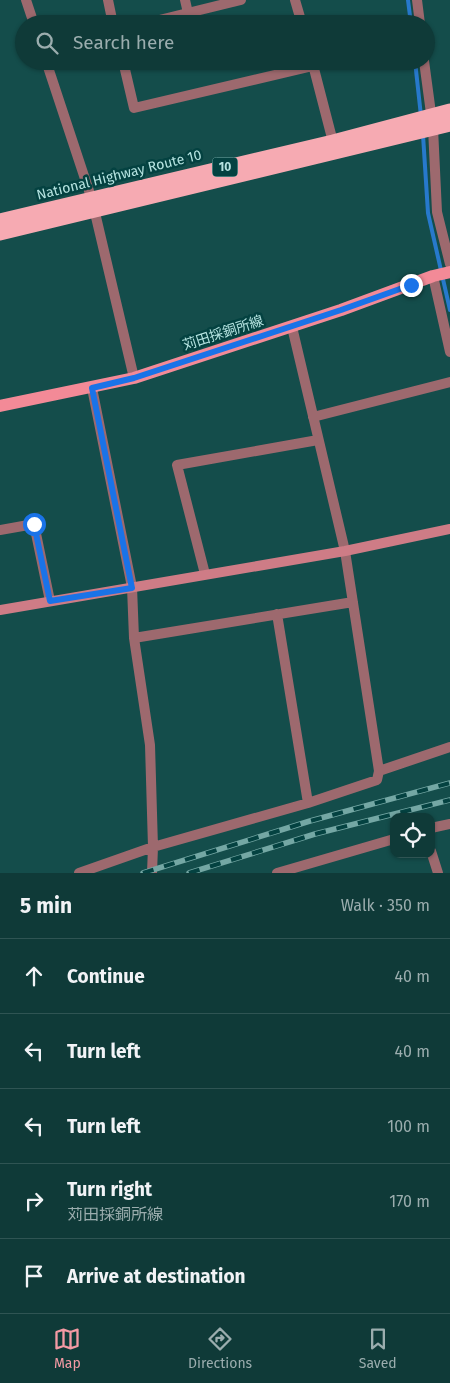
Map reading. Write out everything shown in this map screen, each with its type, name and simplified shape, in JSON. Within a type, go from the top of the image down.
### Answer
[{"type":"highway","name":"National Highway Route 10","points":[[0,221],[93,206],[432,122],[450,111]]},
{"type":"highway","name":"National Highway Route 10","points":[[0,234],[207,171],[333,142],[432,122],[450,124]]},
{"type":"main road","name":"苅田採銅所線","points":[[0,406],[134,378],[292,327],[433,276],[450,272]]},
{"type":"street","points":[[26,0],[31,15]]},
{"type":"street","points":[[108,0],[112,15]]},
{"type":"street","points":[[184,0],[188,13]]},
{"type":"street","points":[[180,15],[241,0]]},
{"type":"street","points":[[295,0],[299,15]]},
{"type":"street","points":[[417,0],[419,15]]},
{"type":"street","points":[[49,70],[93,206],[134,378]]},
{"type":"street","points":[[125,70],[134,108],[284,70]]},
{"type":"street","points":[[314,70],[333,142]]},
{"type":"street","points":[[425,70],[432,122],[436,212],[450,264]]},
{"type":"street","points":[[433,276],[450,352]]},
{"type":"street","points":[[79,873],[153,847],[308,803],[377,780],[379,771],[345,550],[292,327]]},
{"type":"street","points":[[313,417],[450,382]]},
{"type":"street","points":[[92,388],[132,588],[134,638],[150,745],[152,873]]},
{"type":"street","points":[[204,574],[177,464],[318,440]]},
{"type":"street","points":[[0,530],[34,524],[50,601]]},
{"type":"street","points":[[0,610],[345,550],[450,529]]},
{"type":"street","points":[[134,638],[353,602]]},
{"type":"street","points":[[277,614],[308,803]]},
{"type":"street","points":[[379,771],[450,748]]},
{"type":"street","points":[[435,827],[450,824]]},
{"type":"street","points":[[278,873],[390,840]]},
{"type":"street","points":[[433,858],[438,873]]},
{"type":"waterway","points":[[408,0],[410,15]]},
{"type":"waterway","points":[[416,70],[421,116]]},
{"type":"waterway","points":[[423,135],[428,213],[450,310]]},
{"type":"railway","points":[[143,873],[310,821],[450,783]]},
{"type":"railway","points":[[189,873],[315,834],[450,800]]},
{"type":"route","points":[[34,524],[50,601],[132,588],[92,388],[134,378],[411,285]]}]
